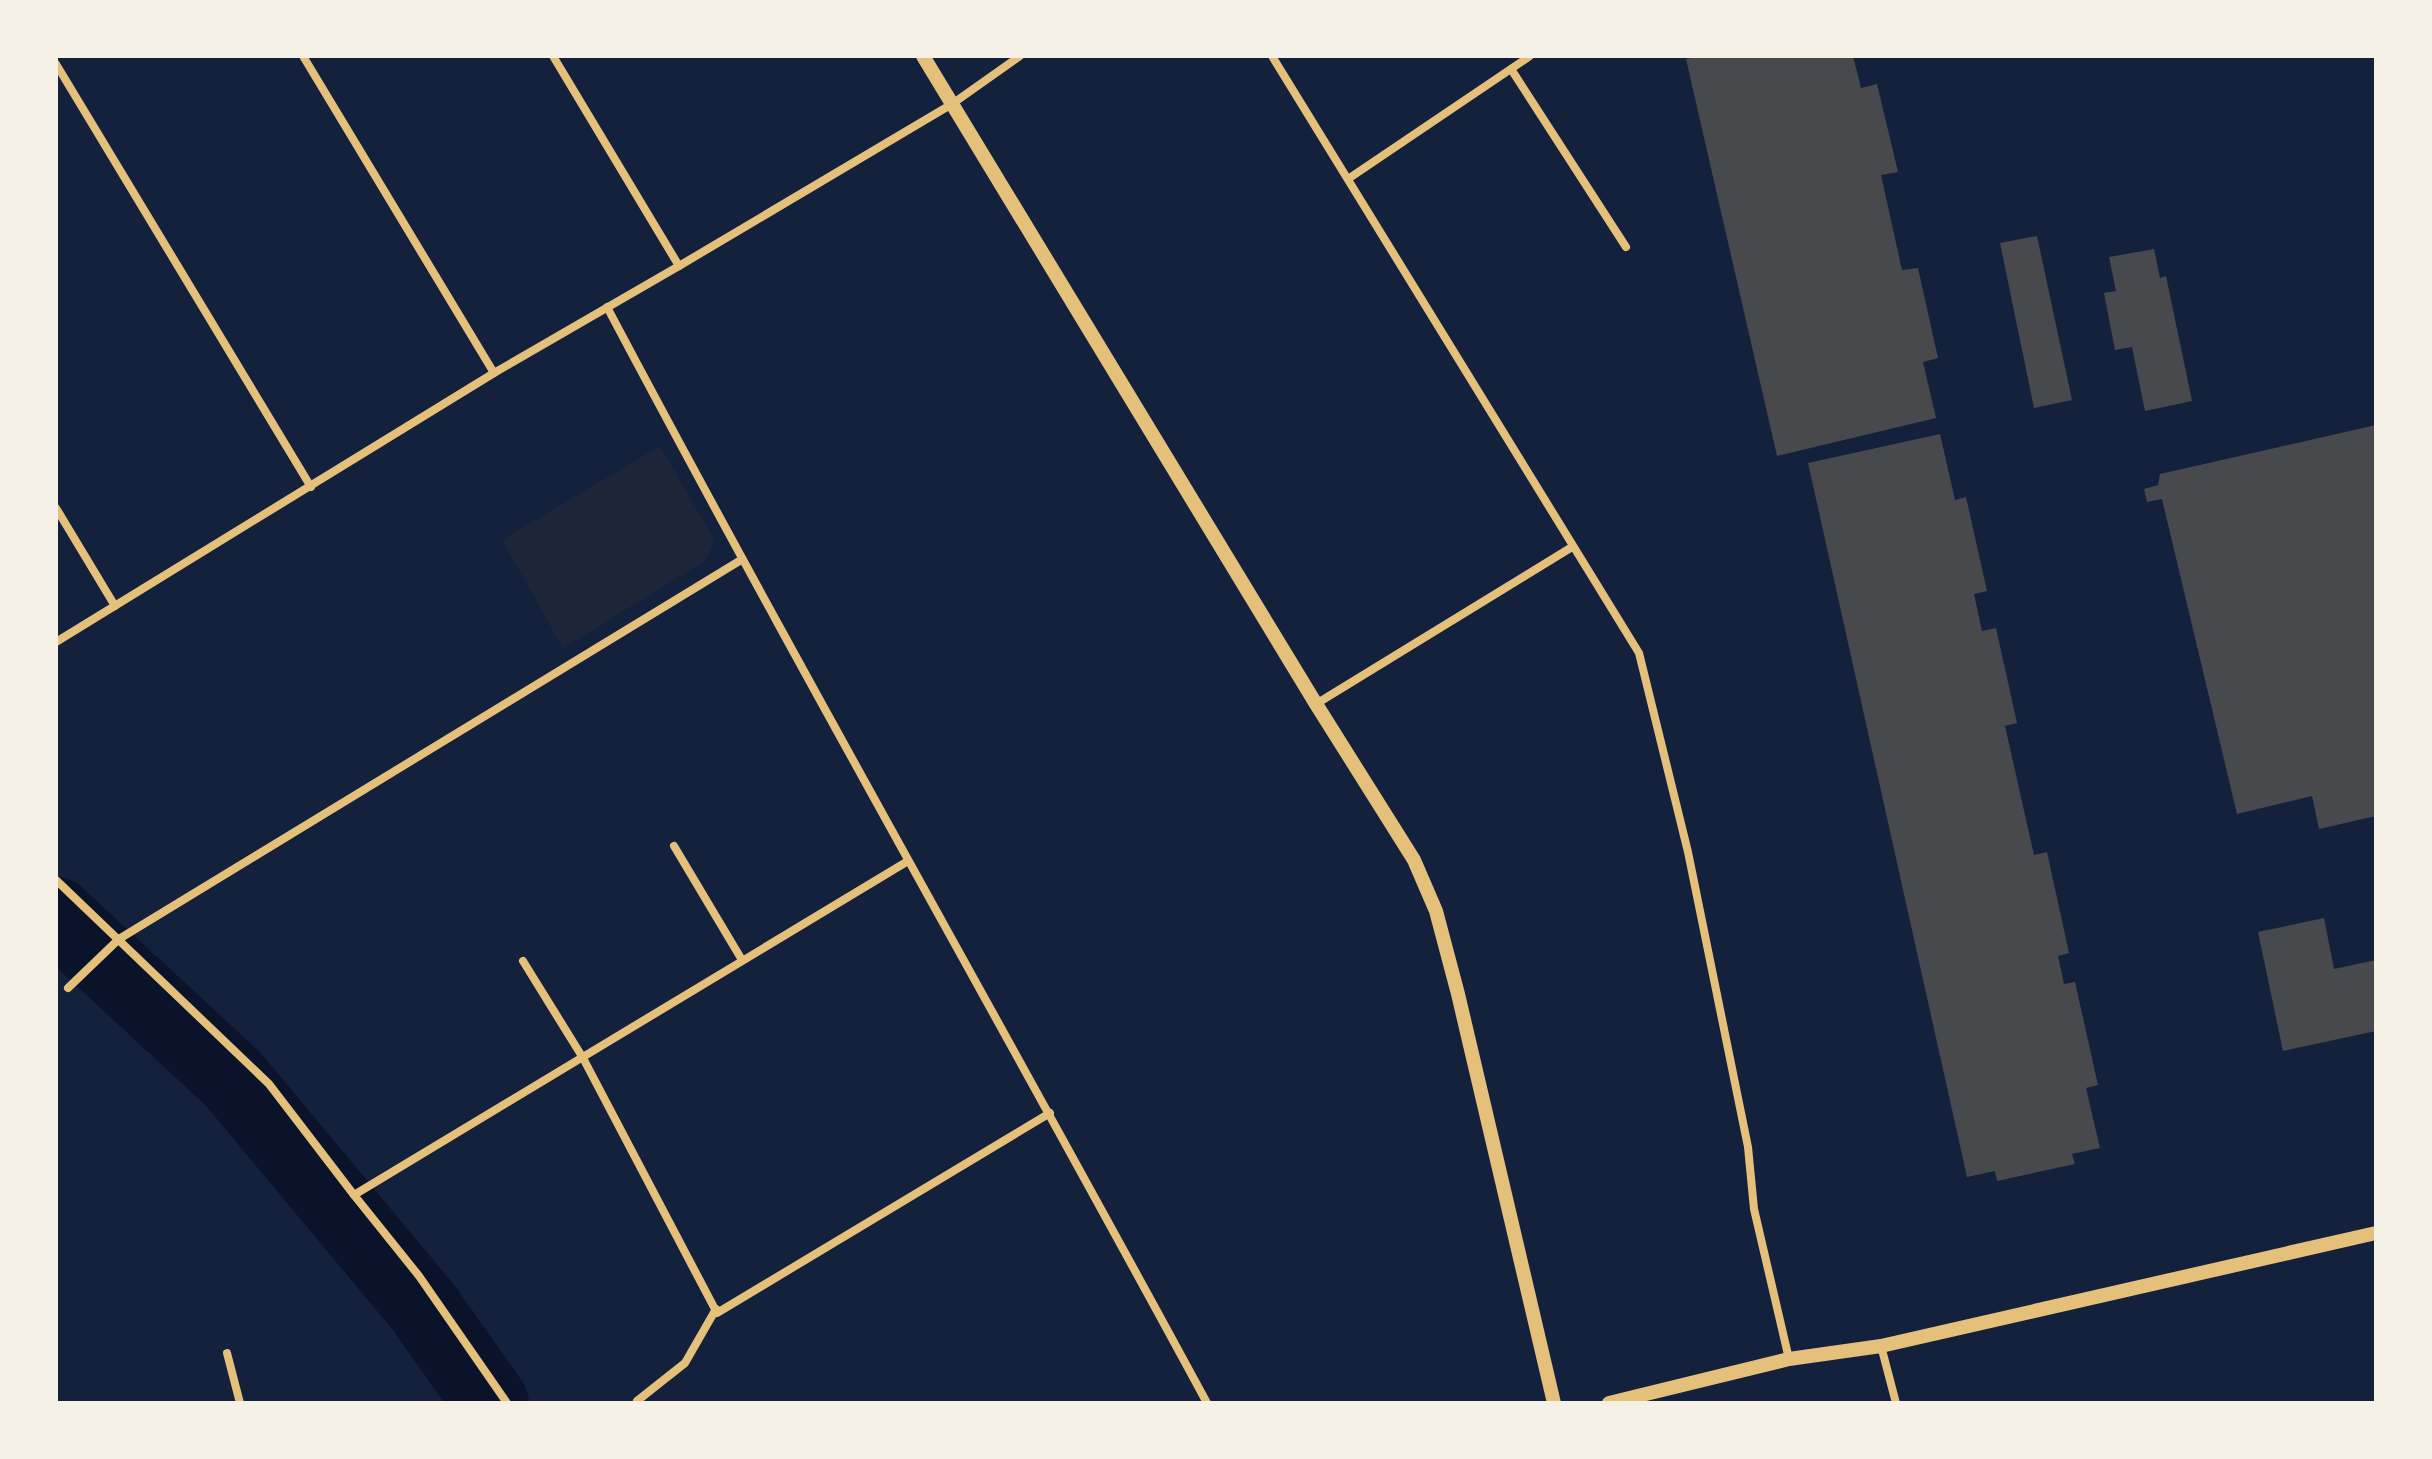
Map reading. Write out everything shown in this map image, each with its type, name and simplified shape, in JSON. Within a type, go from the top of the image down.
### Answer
[{"type":"street","points":[[303,56],[494,373]]},
{"type":"street","points":[[553,56],[679,266]]},
{"type":"street","points":[[923,56],[1414,860],[1436,911],[1554,1403]]},
{"type":"street","points":[[56,642],[494,373],[952,104],[1020,56]]},
{"type":"street","points":[[1272,56],[1639,653],[1688,852],[1748,1147],[1754,1209],[1789,1359]]},
{"type":"street","points":[[1348,179],[1530,56]]},
{"type":"street","points":[[56,64],[311,487]]},
{"type":"street","points":[[1511,69],[1626,247]]},
{"type":"street","points":[[607,307],[741,560],[1050,1113],[1207,1403]]},
{"type":"street","points":[[56,508],[115,606]]},
{"type":"street","points":[[1316,704],[1572,547]]},
{"type":"street","points":[[68,988],[115,942],[741,560]]},
{"type":"street","points":[[674,846],[742,960]]},
{"type":"street","points":[[354,1195],[908,861]]},
{"type":"street","points":[[56,880],[115,942],[269,1084],[419,1276],[507,1403]]},
{"type":"street","points":[[523,961],[583,1058],[717,1313],[1050,1113]]},
{"type":"street","points":[[1609,1403],[1789,1359],[1881,1346],[2376,1233]]},
{"type":"street","points":[[637,1401],[685,1363],[716,1309]]},
{"type":"street","points":[[1881,1346],[1896,1403]]},
{"type":"street","points":[[227,1353],[240,1403]]},
{"type":"shaded area","points":[[660,446],[715,541],[705,561],[563,648],[502,540]]},
{"type":"building","points":[[1700,56],[1853,56],[1861,88],[1877,84],[1898,172],[1881,175],[1902,270],[1918,268],[1938,358],[1923,362],[1936,418],[1777,456],[1686,59]]},
{"type":"building","points":[[2037,236],[2072,400],[2034,408],[2000,243]]},
{"type":"building","points":[[2154,249],[2160,278],[2166,276],[2192,401],[2145,411],[2132,347],[2115,350],[2104,293],[2116,291],[2109,257]]},
{"type":"building","points":[[2376,425],[2376,816],[2319,829],[2312,796],[2237,814],[2162,499],[2147,502],[2144,489],[2158,485],[2160,474]]},
{"type":"building","points":[[1940,434],[1955,500],[1966,497],[1987,591],[1974,594],[1982,631],[1996,628],[2017,723],[2005,726],[2034,855],[2047,852],[2069,953],[2058,956],[2064,984],[2075,982],[2098,1085],[2086,1088],[2100,1148],[2072,1154],[2075,1164],[1997,1181],[1995,1171],[1967,1177],[1808,463]]},
{"type":"building","points":[[2324,918],[2334,969],[2376,960],[2376,1031],[2283,1051],[2258,932]]},
{"type":"waterway","points":[[56,915],[233,1079],[424,1308],[491,1403]]}]
